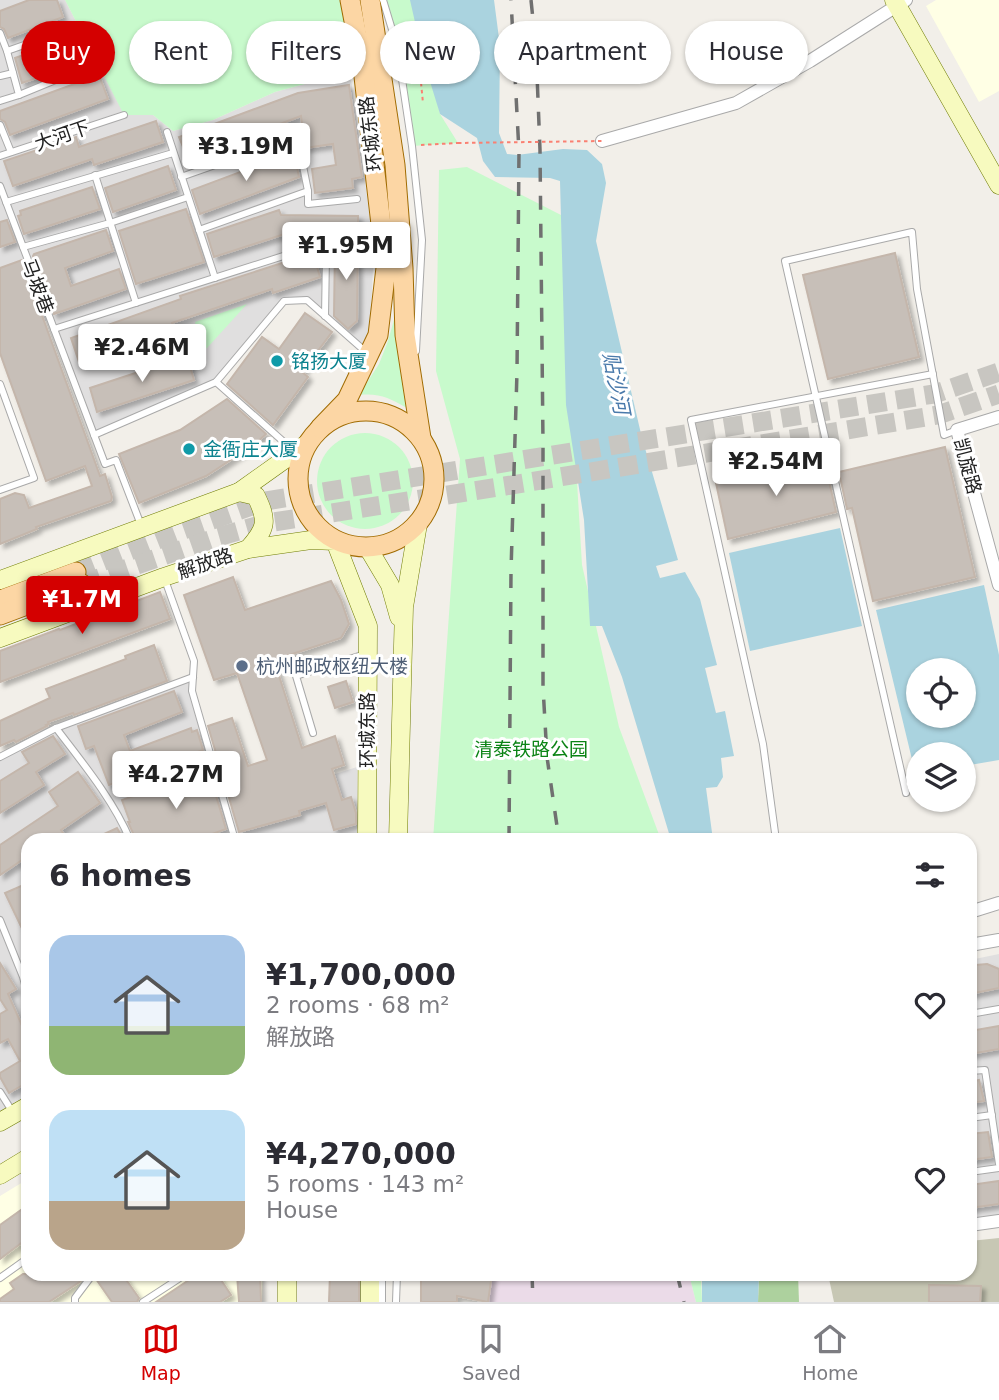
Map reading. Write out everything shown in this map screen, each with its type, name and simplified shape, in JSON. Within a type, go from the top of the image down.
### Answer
[{"type":"main road","name":"环城东路","points":[[350,0],[395,268]]},
{"type":"main road","name":"环城东路","points":[[370,0],[395,165],[395,268]]},
{"type":"main road","points":[[899,2],[999,185]]},
{"type":"main road","points":[[0,580],[239,492],[300,449],[347,400],[378,335],[395,268]]},
{"type":"main road","points":[[395,268],[421,438]]},
{"type":"main road","points":[[300,449],[297,489],[304,510],[317,528],[335,541],[368,548],[387,544],[404,536],[418,524],[430,504],[434,470],[421,438],[405,422],[384,413],[361,410],[339,416],[320,428]]},
{"type":"main road","points":[[239,492],[256,496],[265,515],[261,534],[248,549]]},
{"type":"main road","points":[[404,645],[404,607],[418,524]]},
{"type":"main road","name":"解放路","points":[[0,638],[248,549],[311,540],[335,541]]},
{"type":"main road","name":"环城东路","points":[[335,541],[368,626],[366,833]]},
{"type":"main road","points":[[368,548],[390,584],[398,609],[404,645]]},
{"type":"main road","points":[[0,600],[79,578],[0,615]]},
{"type":"main road","name":"环城东路","points":[[398,833],[404,645]]},
{"type":"main road","points":[[0,1175],[21,1162]]},
{"type":"main road","points":[[287,1281],[287,1302]]},
{"type":"main road","points":[[370,1281],[370,1302]]},
{"type":"street","points":[[602,141],[736,103],[810,61],[899,2]]},
{"type":"street","name":"凯旋路","points":[[999,417],[957,430],[999,585]]},
{"type":"street","points":[[977,910],[999,903]]},
{"type":"street","points":[[977,944],[999,940]]},
{"type":"street","points":[[977,1224],[999,1221]]},
{"type":"lane","points":[[383,0],[397,46],[422,240],[413,394]]},
{"type":"lane","points":[[0,33],[19,95]]},
{"type":"lane","points":[[7,51],[21,46]]},
{"type":"lane","points":[[0,76],[13,73]]},
{"type":"lane","points":[[0,101],[46,84]]},
{"type":"lane","name":"大河下","points":[[0,156],[124,114]]},
{"type":"lane","points":[[0,125],[11,152]]},
{"type":"lane","points":[[167,132],[215,278]]},
{"type":"lane","points":[[181,177],[297,136],[308,204],[357,199]]},
{"type":"lane","points":[[6,202],[173,153]]},
{"type":"lane","points":[[95,176],[136,303]]},
{"type":"lane","name":"马坡巷","points":[[0,186],[105,464],[116,460],[142,528]]},
{"type":"lane","points":[[199,230],[308,191]]},
{"type":"lane","points":[[23,247],[110,223],[188,197]]},
{"type":"lane","points":[[906,793],[785,261],[912,232],[917,289],[944,435],[957,430]]},
{"type":"lane","points":[[54,329],[321,244],[326,255],[325,316]]},
{"type":"lane","points":[[94,435],[216,382],[284,301],[307,300],[369,354]]},
{"type":"lane","points":[[775,833],[763,744],[691,420],[933,374]]},
{"type":"lane","points":[[216,382],[300,449]]},
{"type":"lane","points":[[0,384],[34,478],[0,490]]},
{"type":"lane","points":[[164,577],[194,661],[192,691],[233,833]]},
{"type":"lane","points":[[313,733],[296,676],[367,654]]},
{"type":"lane","points":[[0,757],[56,728],[193,677]]},
{"type":"lane","points":[[56,728],[89,771],[128,833]]},
{"type":"lane","points":[[0,920],[21,972]]},
{"type":"lane","points":[[977,1013],[999,1009]]},
{"type":"lane","points":[[977,1071],[985,1070],[999,1166],[977,1171]]},
{"type":"lane","points":[[0,1092],[14,1114]]},
{"type":"lane","points":[[977,1117],[992,1115]]},
{"type":"lane","points":[[0,1278],[21,1263]]},
{"type":"lane","points":[[75,1302],[88,1281]]},
{"type":"lane","points":[[143,1302],[175,1281]]},
{"type":"lane","points":[[382,1281],[382,1302]]},
{"type":"lane","points":[[396,1302],[397,1281]]},
{"type":"path","points":[[421,84],[423,103]]},
{"type":"path","points":[[412,146],[602,141]]},
{"type":"shaded area","points":[[0,0],[65,0],[76,21],[21,21],[21,84],[108,84],[124,114],[153,115],[173,131],[213,120],[275,92],[305,84],[352,84],[374,248],[369,354],[307,301],[284,301],[216,382],[94,435],[50,319],[0,341]]},
{"type":"shaded area","points":[[936,0],[999,0],[999,91],[979,102],[926,6]]},
{"type":"shaded area","points":[[193,677],[192,691],[233,833],[21,833],[21,1101],[0,1114],[0,757],[56,728]]},
{"type":"shaded area","points":[[357,767],[357,833],[237,833],[230,808]]},
{"type":"shaded area","points":[[999,954],[999,1219],[977,1221],[977,959]]},
{"type":"shaded area","points":[[21,1183],[21,1281],[263,1281],[262,1302],[0,1302],[0,1196]]},
{"type":"shaded area","points":[[999,1238],[999,1302],[834,1302],[830,1281],[977,1281],[977,1240]]},
{"type":"shaded area","points":[[489,1281],[691,1281],[696,1302],[486,1302]]},
{"type":"green space","points":[[65,0],[341,0],[346,21],[246,21],[246,84],[305,84],[275,92],[213,120],[173,131],[153,115],[124,115],[108,84],[115,84],[115,21],[76,21]]},
{"type":"green space","points":[[386,0],[412,0],[417,21],[390,21]]},
{"type":"green space","points":[[401,84],[433,84],[440,114],[458,143],[412,146]]},
{"type":"green space","name":"清泰铁路公园","points":[[467,167],[561,215],[582,565],[619,727],[658,833],[433,833],[460,459],[436,371],[439,170]]},
{"type":"green space","points":[[247,304],[207,348],[201,351],[195,322]]},
{"type":"green space","points":[[397,309],[400,366],[407,408],[384,397],[359,395],[379,364]]},
{"type":"green space","points":[[365,433],[383,437],[399,447],[409,463],[413,481],[409,499],[399,515],[383,525],[365,529],[347,525],[331,515],[321,499],[317,481],[321,463],[331,447],[347,437]]},
{"type":"green space","points":[[691,1281],[701,1281],[702,1302],[696,1302]]},
{"type":"green space","points":[[759,1281],[798,1281],[799,1302],[758,1302]]},
{"type":"water","name":"贴沙河","points":[[410,0],[494,0],[497,21],[494,21],[494,84],[500,84],[499,133],[507,154],[563,149],[587,150],[602,164],[606,183],[596,241],[642,438],[678,560],[656,566],[660,578],[685,572],[700,599],[717,665],[705,668],[716,713],[725,711],[734,756],[721,758],[723,777],[717,787],[706,788],[712,833],[669,833],[622,677],[602,626],[590,626],[584,520],[566,405],[560,181],[550,178],[495,177],[483,161],[477,138],[440,114],[431,84],[480,84],[480,21],[415,21]]},
{"type":"water","points":[[840,528],[862,626],[750,651],[729,553]]},
{"type":"water","points":[[984,585],[999,655],[999,760],[976,764],[976,742],[908,742],[876,610]]},
{"type":"water","points":[[702,1281],[759,1281],[758,1302],[702,1302]]},
{"type":"building","points":[[29,0],[57,0],[63,17],[53,21],[21,21],[21,33],[8,38],[0,27],[0,11]]},
{"type":"building","points":[[21,56],[21,79],[15,58]]},
{"type":"building","points":[[74,84],[102,84],[108,99],[10,135],[5,122],[0,119],[0,111]]},
{"type":"building","points":[[349,85],[362,177],[352,179],[353,188],[315,193],[312,169],[336,165],[333,144],[305,148],[301,116],[188,159],[179,137],[298,93]]},
{"type":"building","points":[[156,121],[163,142],[94,165],[92,159],[13,186],[4,161],[76,137],[79,147]]},
{"type":"building","points":[[294,152],[299,177],[200,214],[192,190]]},
{"type":"building","points":[[168,166],[176,190],[113,212],[105,188]]},
{"type":"building","points":[[92,187],[100,209],[24,234],[18,216],[21,215],[20,211]]},
{"type":"building","points":[[186,209],[204,262],[136,284],[119,231]]},
{"type":"building","points":[[279,210],[281,215],[358,216],[358,237],[294,236],[294,231],[214,257],[207,234]]},
{"type":"building","points":[[7,220],[15,242],[0,247],[0,222]]},
{"type":"building","points":[[106,230],[113,251],[65,268],[71,286],[119,269],[126,289],[54,314],[34,254]]},
{"type":"building","points":[[358,237],[357,321],[348,329],[334,316],[335,245]]},
{"type":"building","points":[[313,253],[320,277],[273,293],[272,289],[172,323],[174,330],[79,362],[71,338],[181,299],[180,296]]},
{"type":"building","points":[[895,253],[919,357],[828,379],[803,275]]},
{"type":"building","points":[[22,260],[100,476],[105,474],[112,497],[111,501],[36,527],[37,529],[0,544],[0,499],[15,493],[24,495],[29,508],[92,486],[85,466],[46,481],[0,353],[0,268]]},
{"type":"building","name":"铭扬大厦","points":[[305,313],[332,332],[302,372],[308,377],[273,425],[227,384],[262,337],[279,349]]},
{"type":"building","points":[[187,356],[194,380],[97,412],[90,388]]},
{"type":"building","name":"金衙庄大厦","points":[[227,399],[266,434],[206,476],[139,503],[119,454],[180,430]]},
{"type":"building","points":[[945,447],[975,577],[873,601],[852,508],[847,509],[839,472]]},
{"type":"building","points":[[824,459],[836,512],[728,539],[716,483]]},
{"type":"building","points":[[233,577],[245,610],[331,581],[341,600],[349,624],[341,638],[274,660],[302,748],[335,736],[344,765],[332,769],[342,800],[351,797],[356,824],[334,830],[326,803],[299,811],[300,815],[239,832],[208,726],[232,718],[248,766],[267,760],[237,673],[214,680],[184,595]]},
{"type":"building","points":[[160,592],[170,619],[0,682],[0,651]]},
{"type":"building","points":[[154,645],[167,681],[48,722],[47,726],[16,742],[14,740],[0,746],[0,721],[50,698],[46,689],[126,659],[125,656]]},
{"type":"building","points":[[346,681],[353,702],[335,708],[328,687]]},
{"type":"building","points":[[174,691],[182,712],[124,735],[130,751],[191,728],[192,732],[197,730],[203,750],[109,785],[94,746],[86,749],[78,726]]},
{"type":"building","points":[[53,736],[65,754],[36,772],[44,785],[0,813],[0,781],[29,763],[22,752]]},
{"type":"building","points":[[208,769],[226,829],[215,833],[133,833],[122,800]]},
{"type":"building","points":[[78,772],[100,803],[61,830],[63,833],[21,833],[21,861],[0,875],[0,845],[58,806],[49,792]]},
{"type":"building","points":[[117,828],[120,833],[106,833]]},
{"type":"building","points":[[21,886],[21,926],[5,893]]},
{"type":"building","points":[[0,963],[16,989],[8,994],[21,1023],[21,1086],[9,1093],[0,1073],[20,1061],[8,1039],[0,1043],[0,1014],[7,1010],[0,999]]},
{"type":"building","points":[[987,964],[999,969],[999,988],[977,993],[977,965]]},
{"type":"building","points":[[999,1026],[999,1049],[977,1053],[977,1030]]},
{"type":"building","points":[[979,1080],[984,1101],[977,1102]]},
{"type":"building","points":[[988,1132],[992,1157],[977,1159],[977,1133]]},
{"type":"building","points":[[999,1181],[999,1204],[977,1207],[977,1184]]},
{"type":"building","points":[[21,1210],[21,1243],[0,1259],[0,1225]]},
{"type":"building","points":[[21,1275],[21,1281],[81,1281],[49,1302],[0,1302],[0,1299],[14,1289],[10,1283]]},
{"type":"building","points":[[97,1281],[127,1281],[139,1298],[137,1302],[112,1302]]},
{"type":"building","points":[[188,1281],[222,1281],[231,1295],[220,1302],[156,1302]]},
{"type":"building","points":[[238,1281],[260,1281],[261,1302],[239,1302]]},
{"type":"building","points":[[330,1281],[359,1281],[359,1302],[329,1302]]},
{"type":"building","points":[[421,1281],[491,1281],[488,1302],[457,1296],[457,1302],[421,1302]]},
{"type":"building","points":[[929,1285],[981,1286],[980,1302],[929,1302]]},
{"type":"tunnel","points":[[76,572],[266,501],[934,394],[999,372]]},
{"type":"tunnel","points":[[82,584],[267,523],[938,415],[999,394]]},
{"type":"railway","points":[[509,833],[519,152],[511,0]]},
{"type":"railway","points":[[531,0],[540,150],[543,687],[547,757],[558,833]]},
{"type":"railway","points":[[532,1281],[533,1302]]},
{"type":"railway","points":[[679,1281],[684,1302]]},
{"type":"place","name":"铭扬大厦","points":[[277,361]]},
{"type":"place","name":"金衙庄大厦","points":[[189,449]]},
{"type":"place","name":"杭州邮政枢纽大楼","points":[[242,666]]}]
